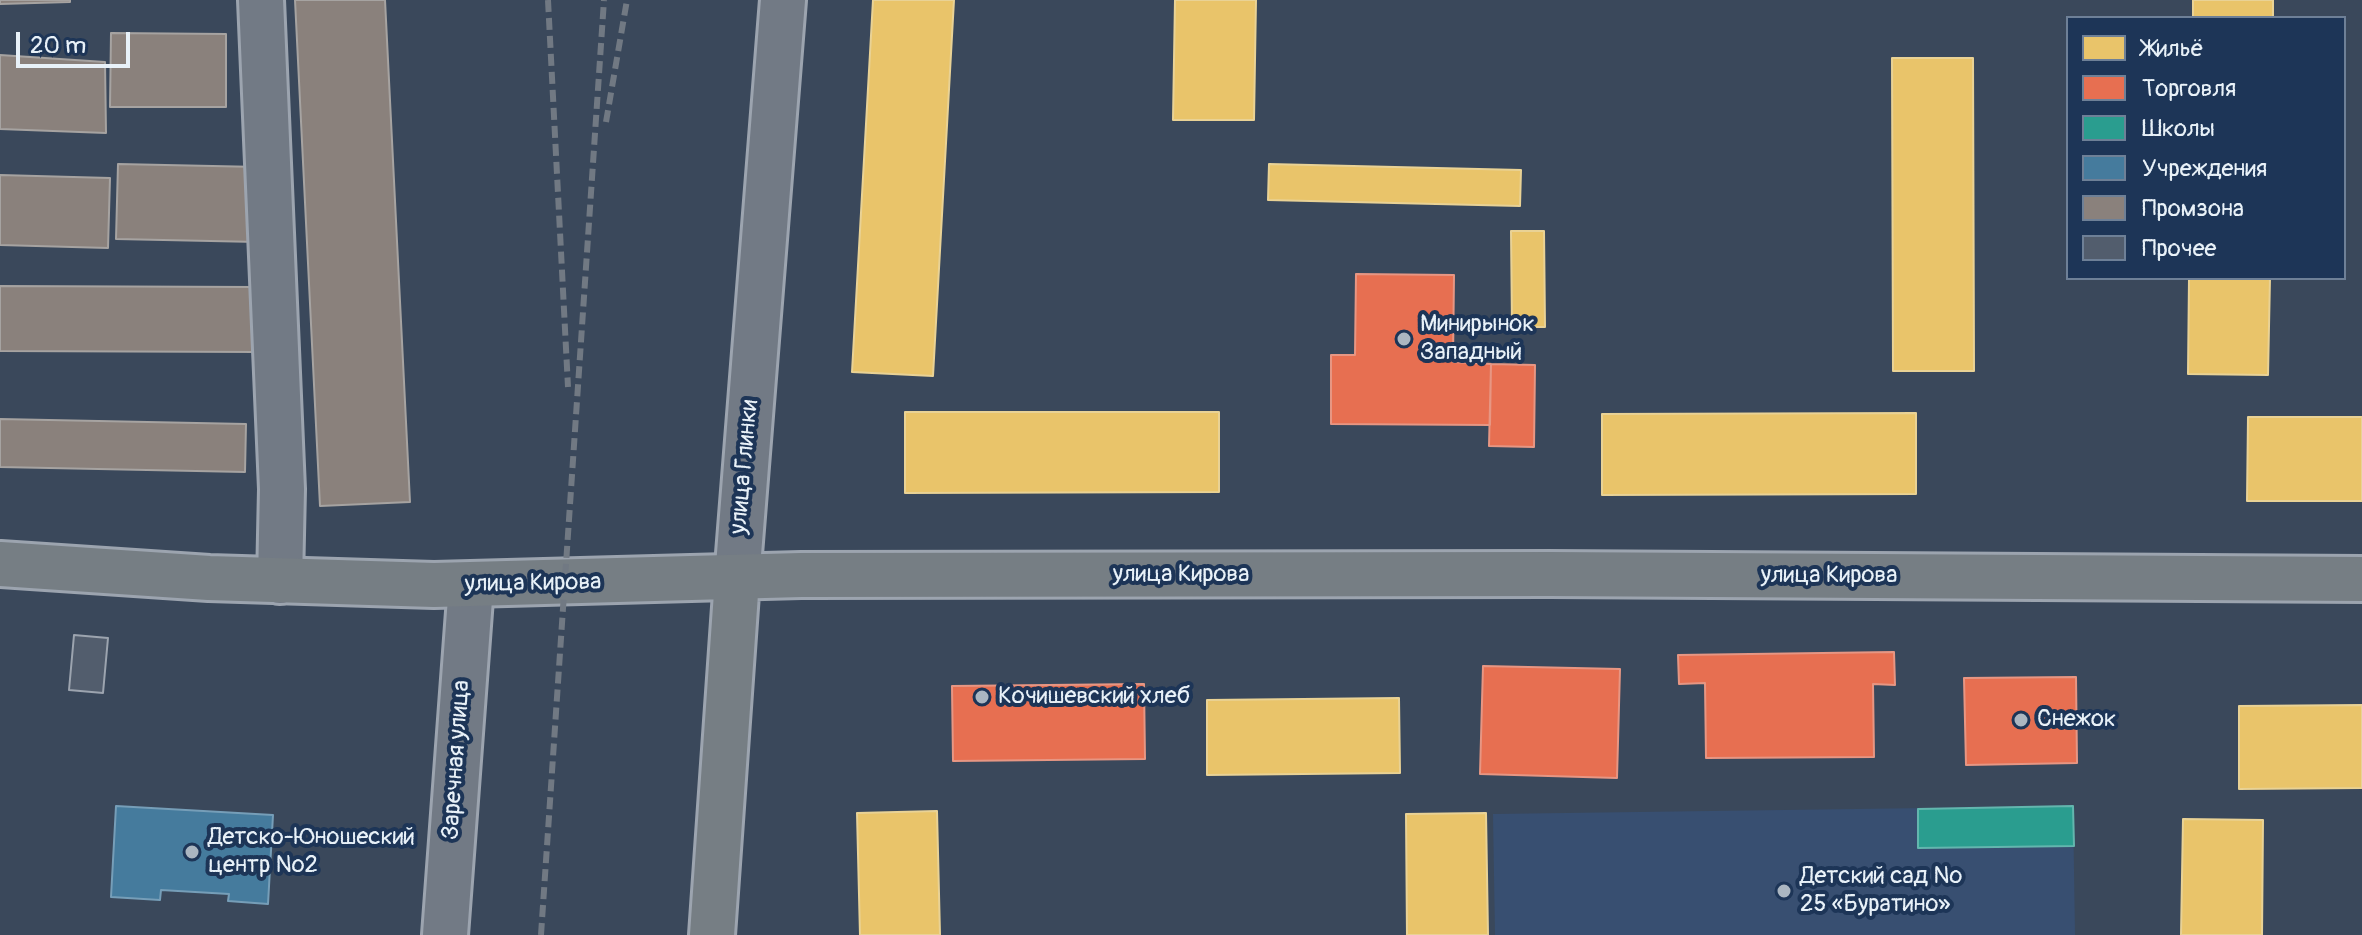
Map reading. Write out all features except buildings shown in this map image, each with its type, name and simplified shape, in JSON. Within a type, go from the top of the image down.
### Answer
[{"type":"main road","name":"улица Кирова","points":[[0,564],[280,581],[471,585],[801,575],[1550,574],[2362,579]]},
{"type":"main road","name":"улица Глинки","points":[[712,935],[737,579]]},
{"type":"street","points":[[261,0],[282,474],[280,581]]},
{"type":"street","name":"улица Глинки","points":[[737,579],[783,0]]},
{"type":"street","name":"Заречная улица","points":[[445,935],[471,585]]},
{"type":"shaded area","name":"Детский сад № 25 «Буратино»","points":[[2073,806],[2075,935],[1495,935],[1493,814]]},
{"type":"railway","points":[[548,0],[568,387]]},
{"type":"railway","points":[[541,935],[604,0]]},
{"type":"railway","points":[[606,122],[627,0]]},
{"type":"place","name":"Минирынок Западный","points":[[1404,339]]},
{"type":"place","name":"Кочишевский хлеб","points":[[982,697]]},
{"type":"place","name":"Снежок","points":[[2021,720]]},
{"type":"place","name":"Детско-Юношеский центр №2","points":[[192,852]]},
{"type":"place","name":"Детский сад № 25 «Буратино»","points":[[1784,891]]}]
